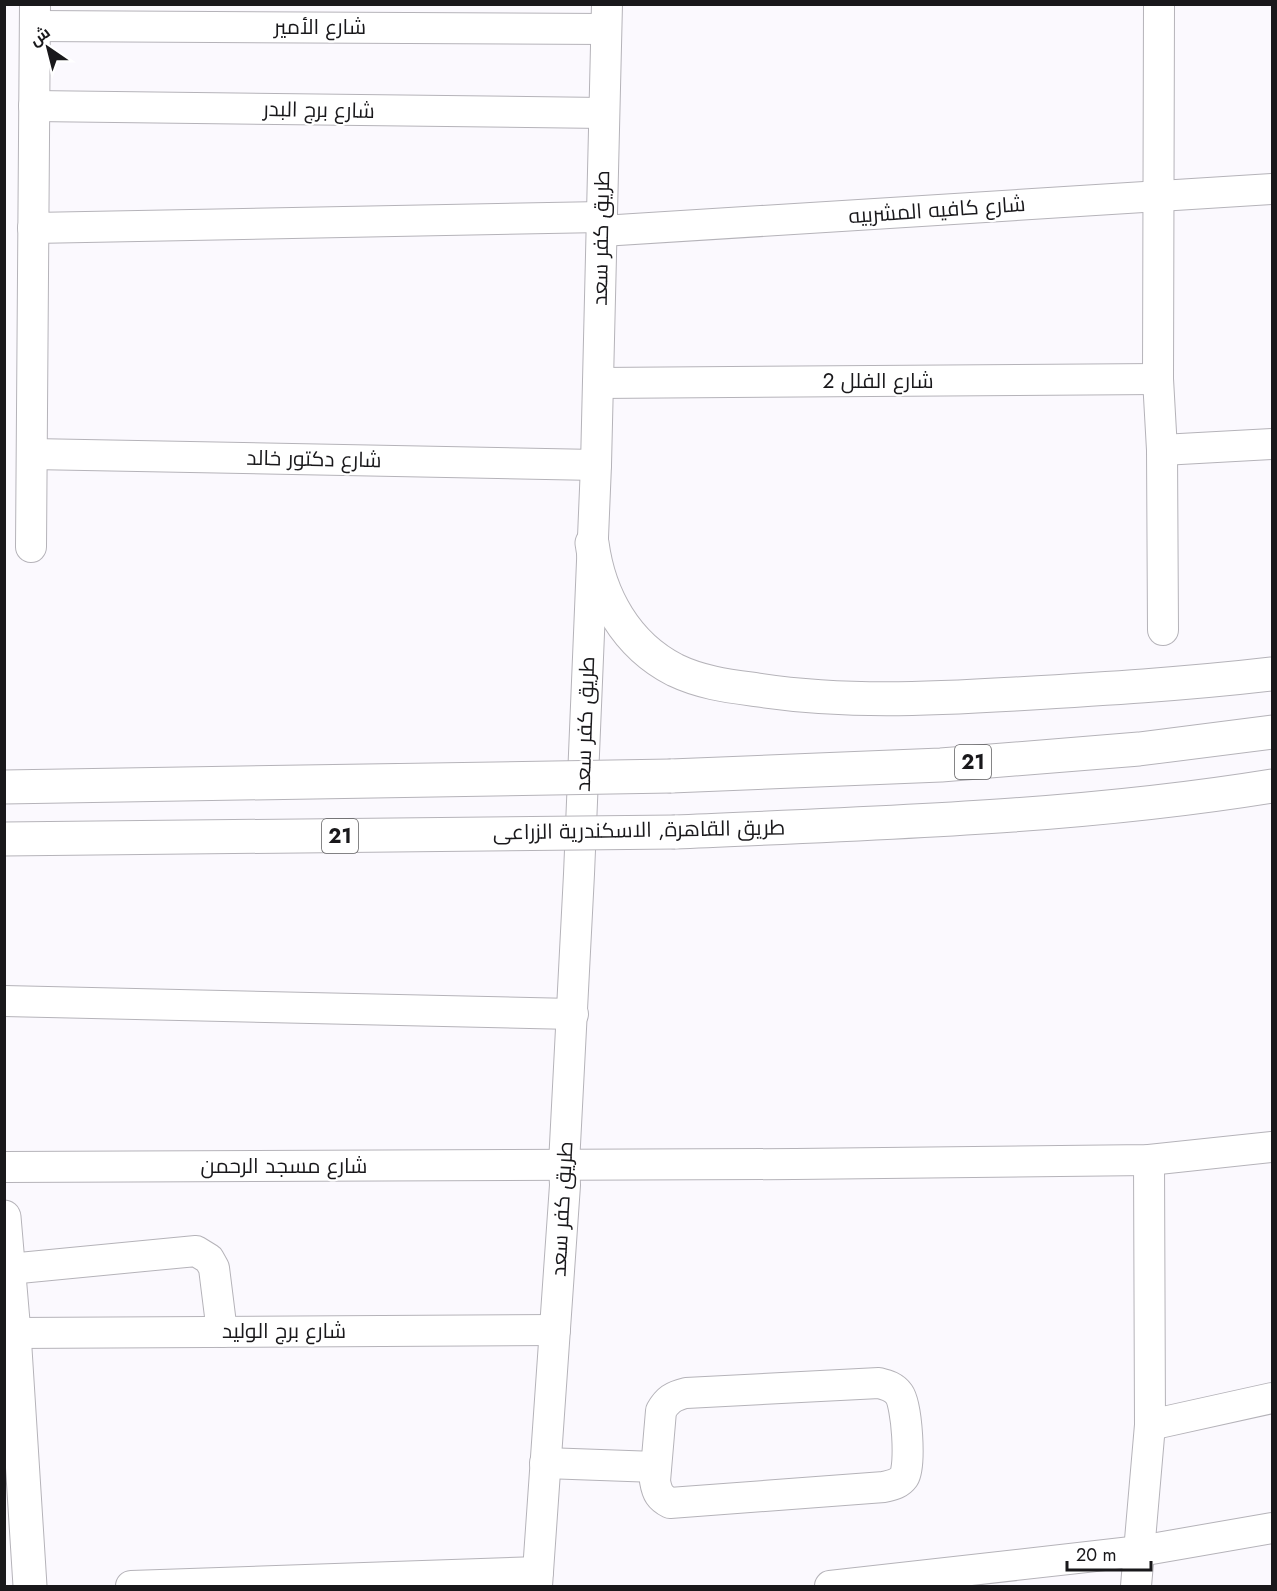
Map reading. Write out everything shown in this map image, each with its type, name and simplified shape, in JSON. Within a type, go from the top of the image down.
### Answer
[{"type":"main road","points":[[592,543],[601,585],[616,615],[636,641],[673,669],[720,686],[831,699],[911,700],[1177,685],[1272,674]]},
{"type":"main road","name":"21","points":[[4,787],[671,776],[941,765],[1138,748],[1272,732]]},
{"type":"main road","name":"طريق القاهرة, الاسكندرية الزراعى","points":[[4,839],[675,832],[969,818],[1110,806],[1272,786]]},
{"type":"main road","points":[[4,1217],[14,1333],[30,1587]]},
{"type":"street","points":[[1159,4],[1158,379],[1162,450],[1164,630]]},
{"type":"street","points":[[31,547],[35,15]]},
{"type":"street","name":"شارع الأمير","points":[[35,15],[606,17]]},
{"type":"street","name":"طريق كفر سعد","points":[[537,1579],[565,1185],[564,1164],[573,1014],[596,465],[606,17]]},
{"type":"street","name":"شارع برج البدر","points":[[34,106],[604,113]]},
{"type":"street","name":"شارع كافيه المشربيه","points":[[33,228],[602,224],[1272,189]]},
{"type":"street","name":"شارع الفلل 2","points":[[598,383],[1158,379]]},
{"type":"street","points":[[1162,450],[1272,444]]},
{"type":"street","name":"شارع دكتور خالد","points":[[32,454],[596,465]]},
{"type":"street","points":[[4,1001],[573,1014]]},
{"type":"street","name":"شارع مسجد الرحمن","points":[[4,1167],[795,1164],[1149,1160],[1272,1147]]},
{"type":"street","points":[[1136,1587],[1150,1425],[1149,1160]]},
{"type":"street","points":[[9,1269],[196,1251],[209,1259],[214,1268],[222,1332]]},
{"type":"street","name":"شارع برج الوليد","points":[[14,1333],[555,1330]]},
{"type":"street","points":[[879,1383],[890,1386],[899,1394],[904,1403],[908,1465],[904,1476],[896,1484],[884,1487],[670,1503],[662,1499],[657,1491],[656,1467],[661,1411],[666,1402],[675,1395],[879,1383]]},
{"type":"street","points":[[1150,1425],[1272,1398]]},
{"type":"street","points":[[545,1463],[656,1467]]},
{"type":"street","points":[[830,1587],[1140,1551],[1272,1528]]},
{"type":"street","points":[[131,1587],[537,1579]]}]
